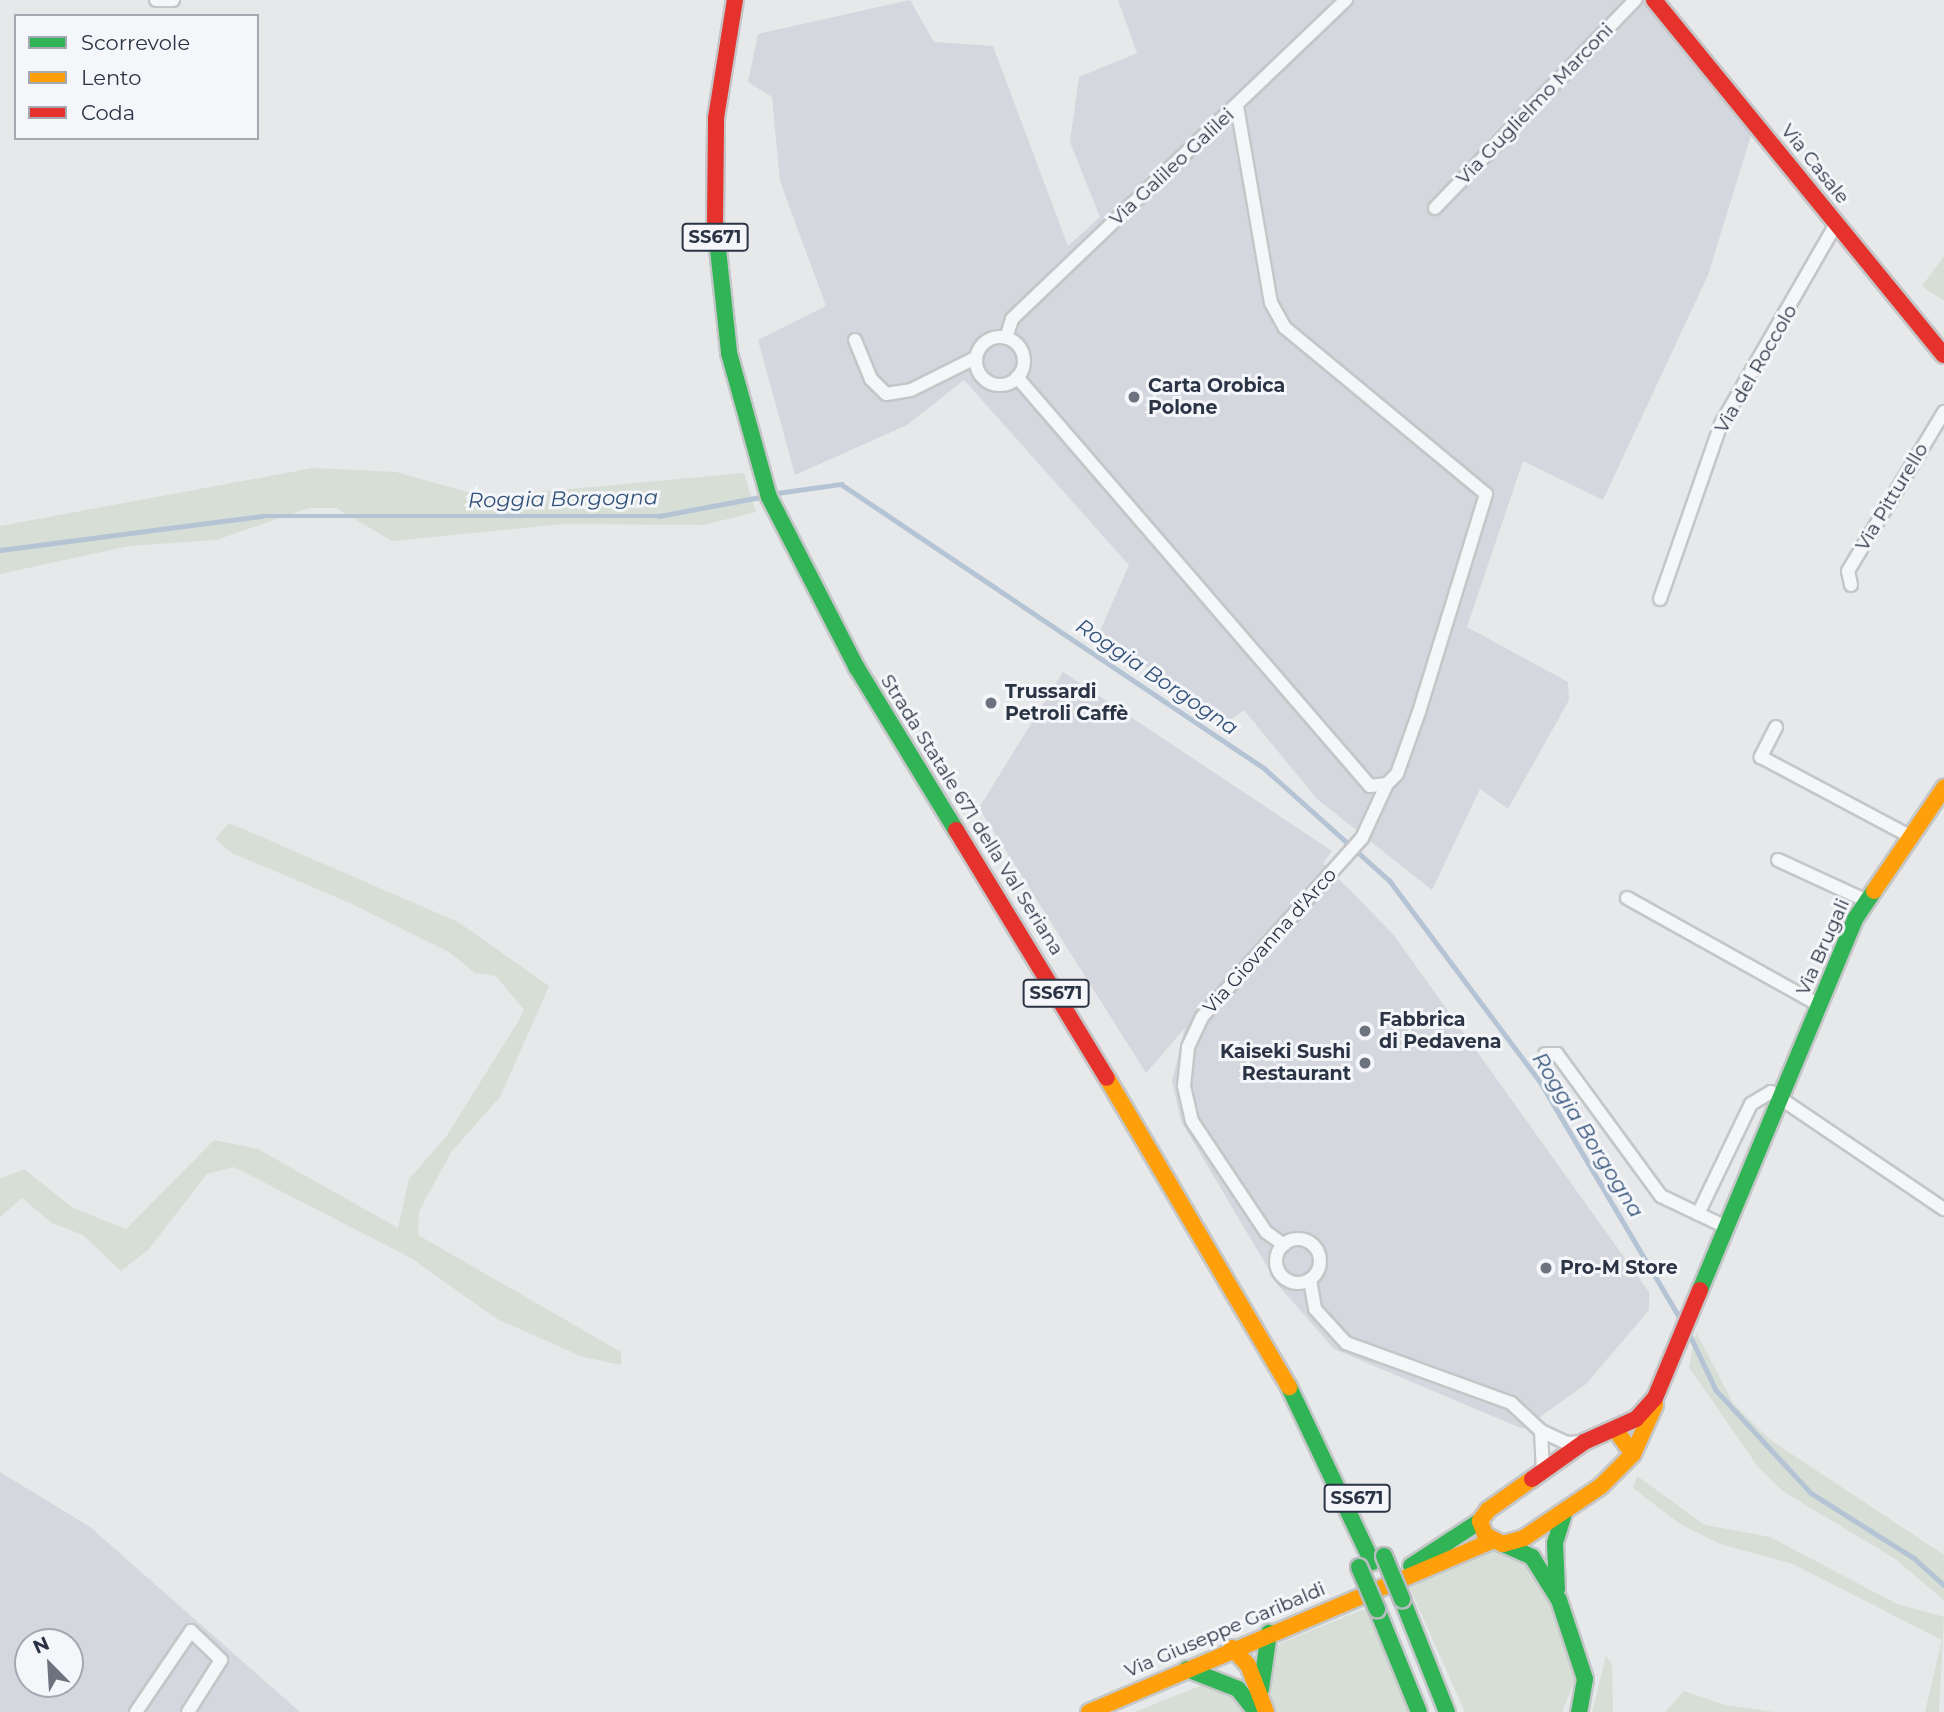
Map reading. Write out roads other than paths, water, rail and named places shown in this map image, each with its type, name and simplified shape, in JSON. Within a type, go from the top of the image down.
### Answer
[{"type":"main road","name":"Strada Statale 671 della Val Seriana","points":[[735,0],[716,118],[715,239],[729,354],[760,471],[788,542],[857,668],[1233,1284],[1319,1446],[1372,1562],[1432,1712]]},
{"type":"main road","name":"Via Casale","points":[[1654,0],[1944,355]]},
{"type":"main road","name":"Via Brugali","points":[[1679,1345],[1819,1005],[1867,901],[1908,835],[1944,788]]},
{"type":"main road","name":"Via Giuseppe Garibaldi","points":[[1089,1712],[1378,1587],[1412,1578],[1564,1514],[1633,1454],[1679,1345]]},
{"type":"main road","name":"Via Giuseppe Garibaldi","points":[[1378,1587],[1480,1521],[1584,1442],[1616,1431],[1655,1398]]},
{"type":"main road","points":[[1616,1431],[1633,1454]]},
{"type":"main road","points":[[1559,1600],[1555,1543],[1564,1514]]},
{"type":"main road","points":[[1480,1521],[1497,1542],[1532,1557],[1559,1600],[1585,1679],[1577,1708]]},
{"type":"main road","points":[[1389,1603],[1419,1712]]},
{"type":"main road","points":[[1389,1603],[1447,1712]]},
{"type":"main road","points":[[1261,1693],[1269,1633]]},
{"type":"main road","points":[[1233,1648],[1238,1689]]},
{"type":"main road","points":[[1233,1648],[1261,1693],[1266,1712]]},
{"type":"main road","points":[[1187,1669],[1238,1689],[1256,1712]]},
{"type":"street","points":[[156,0],[173,0]]},
{"type":"street","name":"Via Galileo Galilei","points":[[1006,338],[1012,319],[1346,0]]},
{"type":"street","name":"Via Guglielmo Marconi","points":[[1435,208],[1635,0]]},
{"type":"street","name":"Via Giovanna d'Arco","points":[[1237,106],[1271,303],[1285,328],[1486,494],[1423,698],[1396,774],[1387,784],[1362,838],[1202,1017],[1188,1047],[1184,1086],[1192,1121],[1266,1232],[1284,1245]]},
{"type":"street","name":"Via del Roccolo","points":[[1660,599],[1721,425],[1836,224]]},
{"type":"street","points":[[855,340],[871,379],[886,394],[911,390],[975,358],[986,341],[1006,338],[1023,354],[1017,377],[1001,386],[989,383],[975,358]]},
{"type":"street","points":[[1017,377],[1370,786],[1387,784]]},
{"type":"street","name":"Via Pitturello","points":[[1851,584],[1848,571],[1944,412]]},
{"type":"street","points":[[1776,727],[1761,757],[1908,835]]},
{"type":"street","points":[[1778,860],[1867,901]]},
{"type":"street","points":[[1627,898],[1819,1005]]},
{"type":"street","points":[[1545,1054],[1557,1054],[1645,1180],[1698,1214],[1728,1228]]},
{"type":"street","points":[[1698,1214],[1751,1104],[1771,1092],[1944,1209]]},
{"type":"street","points":[[1310,1280],[1283,1277],[1277,1265],[1284,1245],[1297,1240],[1316,1248],[1320,1262],[1310,1280],[1315,1309],[1346,1343],[1511,1403],[1541,1431],[1567,1443],[1584,1442]]},
{"type":"street","points":[[1541,1431],[1543,1472]]},
{"type":"street","points":[[135,1712],[191,1632],[221,1660],[188,1712]]},
{"type":"waterway","name":"Roggia Borgogna","points":[[777,493],[841,484],[1264,768],[1390,881],[1541,1083],[1682,1321]]},
{"type":"waterway","name":"Roggia Borgogna","points":[[0,550],[262,516],[659,516],[761,497]]},
{"type":"waterway","name":"Roggia Borgogna","points":[[1688,1331],[1716,1390],[1811,1493],[1914,1558],[1944,1585]]},
{"type":"place","name":"Carta Orobica Polone","points":[[1134,397]]},
{"type":"place","name":"Trussardi Petroli Caffè","points":[[991,703]]},
{"type":"place","name":"Fabbrica di Pedavena","points":[[1365,1031]]},
{"type":"place","name":"Kaiseki Sushi Restaurant","points":[[1365,1063]]},
{"type":"place","name":"Pro-M Store","points":[[1546,1268]]}]
